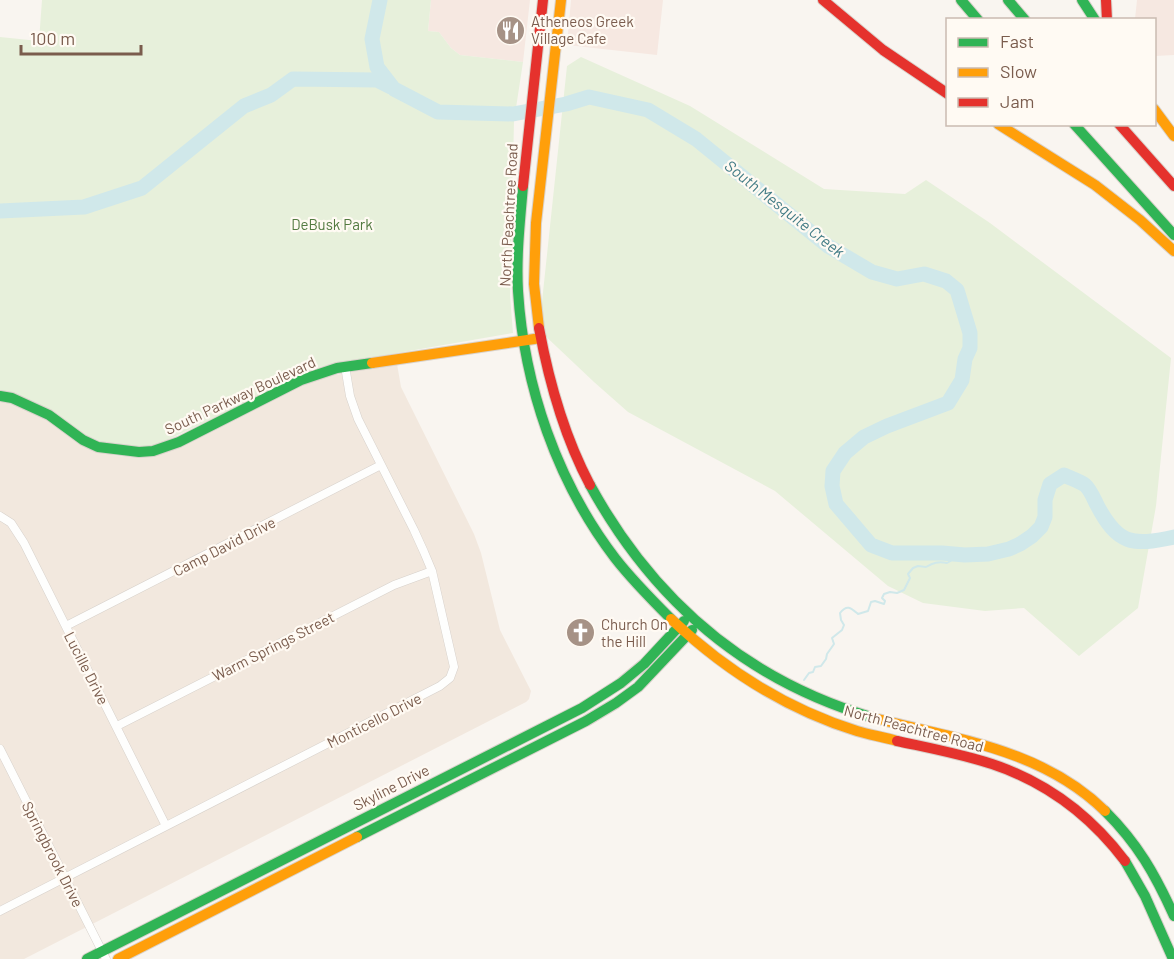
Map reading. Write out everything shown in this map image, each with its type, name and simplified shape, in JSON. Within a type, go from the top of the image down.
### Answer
[{"type":"main road","name":"North Peachtree Road","points":[[543,0],[519,237],[518,292],[523,340],[542,418],[564,474],[598,533],[642,590],[688,635],[724,665],[784,702],[853,730],[995,765],[1028,779],[1068,803],[1092,823],[1128,866],[1142,888],[1173,959]]},
{"type":"main road","name":"North Peachtree Road","points":[[561,0],[537,211],[534,275],[537,320],[548,378],[569,442],[611,522],[635,555],[689,615],[736,652],[794,687],[858,713],[1003,750],[1044,768],[1082,791],[1105,810],[1144,857],[1158,880],[1174,916]]},
{"type":"main road","points":[[824,0],[869,41],[946,93]]},
{"type":"main road","points":[[961,0],[976,18]]},
{"type":"main road","points":[[1008,0],[1023,18]]},
{"type":"main road","points":[[1083,0],[1094,18]]},
{"type":"main road","points":[[1107,1],[1107,18]]},
{"type":"main road","points":[[538,39],[555,42]]},
{"type":"main road","points":[[1156,110],[1174,136]]},
{"type":"main road","points":[[1001,126],[1095,185],[1140,220],[1174,251]]},
{"type":"main road","points":[[1076,126],[1174,235]]},
{"type":"main road","points":[[1121,126],[1174,186]]},
{"type":"main road","name":"South Parkway Boulevard","points":[[0,396],[12,398],[49,415],[83,440],[98,447],[139,452],[153,451],[179,442],[301,380],[328,370],[541,338]]},
{"type":"main road","name":"Skyline Drive","points":[[87,959],[104,955],[360,820],[597,699],[644,664],[689,615]]},
{"type":"main road","name":"Skyline Drive","points":[[118,959],[586,721],[638,687],[699,624]]},
{"type":"main road","points":[[853,730],[858,713]]},
{"type":"main road","points":[[360,820],[367,832]]},
{"type":"street","name":"Monticello Drive","points":[[0,911],[440,686],[450,678],[454,667],[432,571],[356,415],[345,366]]},
{"type":"street","name":"Camp David Drive","points":[[66,626],[381,465]]},
{"type":"street","name":"Lucille Drive","points":[[0,516],[11,523],[24,543],[166,826]]},
{"type":"street","name":"Warm Springs Street","points":[[117,726],[394,585],[432,571]]},
{"type":"street","name":"Springbrook Drive","points":[[0,749],[104,955]]},
{"type":"shaded area","points":[[431,0],[530,0],[523,62],[460,55],[451,48],[439,32],[428,31]]},
{"type":"shaded area","points":[[571,0],[663,0],[657,55],[567,45]]},
{"type":"shaded area","points":[[1137,0],[1174,0],[1174,55],[1156,56],[1156,18],[1135,18]]},
{"type":"shaded area","points":[[397,364],[401,387],[474,534],[500,630],[531,691],[529,699],[24,959],[0,959],[0,401],[20,406],[39,415],[79,443],[117,456],[143,457],[178,448],[295,387],[330,376]]},
{"type":"green space","name":"DeBusk Park","points":[[42,0],[431,0],[428,31],[439,32],[451,48],[460,55],[523,62],[514,121],[510,296],[513,333],[328,365],[301,372],[246,403],[150,448],[105,443],[81,433],[33,402],[0,392],[0,37],[39,41]]},
{"type":"green space","points":[[581,57],[690,106],[824,189],[905,194],[926,180],[990,223],[1171,358],[1156,506],[1138,608],[1079,656],[1024,608],[985,611],[923,603],[888,586],[775,491],[628,412],[539,330],[567,66]]},
{"type":"waterway","name":"South Mesquite Creek","points":[[380,0],[372,39],[377,67],[394,89],[438,112],[513,114],[566,104],[589,97],[648,110],[696,139],[828,246],[872,272],[897,279],[924,274],[946,281],[957,290],[970,333],[970,348],[965,359],[962,380],[948,403],[864,437],[845,453],[833,471],[832,486],[836,504],[871,545],[892,553],[965,555],[988,554],[1009,549],[1032,536],[1041,527],[1045,517],[1045,500],[1050,484],[1064,475],[1087,487],[1105,518],[1120,535],[1137,541],[1174,537]]},
{"type":"waterway","points":[[0,211],[84,207],[142,188],[244,106],[271,95],[293,79],[377,80],[391,87]]},
{"type":"waterway","points":[[804,680],[815,667],[821,666],[834,644],[832,638],[842,630],[844,625],[840,613],[842,610],[849,608],[858,614],[868,611],[871,602],[884,604],[885,601],[882,598],[884,594],[904,590],[910,578],[908,574],[913,568],[926,567],[938,562],[947,563],[961,555]]},
{"type":"traffic: fast","points":[[961,0],[976,18]]},
{"type":"traffic: fast","points":[[1008,0],[1023,18]]},
{"type":"traffic: fast","points":[[1082,0],[1094,18]]},
{"type":"traffic: fast","points":[[1076,126],[1174,235]]},
{"type":"traffic: fast","points":[[523,186],[518,252],[518,291],[528,362],[547,432],[560,465],[594,529],[628,574],[671,619]]},
{"type":"traffic: fast","points":[[0,396],[12,398],[49,415],[83,440],[98,447],[139,452],[153,451],[179,442],[301,380],[337,368],[372,363]]},
{"type":"traffic: fast","points":[[590,485],[615,527],[643,565],[674,600],[708,631],[745,658],[785,682],[828,702],[874,718]]},
{"type":"traffic: fast","points":[[87,959],[582,708],[621,683],[644,664],[684,621]]},
{"type":"traffic: fast","points":[[357,837],[586,721],[616,703],[638,687],[692,630]]},
{"type":"traffic: fast","points":[[1105,811],[1127,835],[1145,860],[1174,916]]},
{"type":"traffic: fast","points":[[1125,861],[1145,896],[1173,959]]},
{"type":"traffic: slow","points":[[539,328],[534,284],[536,223],[561,0]]},
{"type":"traffic: slow","points":[[1156,112],[1174,136]]},
{"type":"traffic: slow","points":[[1001,126],[1095,185],[1140,220],[1174,251]]},
{"type":"traffic: slow","points":[[372,363],[541,338]]},
{"type":"traffic: slow","points":[[671,619],[713,655],[781,699],[831,722],[897,741]]},
{"type":"traffic: slow","points":[[874,718],[966,740],[1026,760],[1054,773],[1080,790],[1105,811]]},
{"type":"traffic: slow","points":[[118,959],[357,837]]},
{"type":"traffic: jam","points":[[523,186],[543,0]]},
{"type":"traffic: jam","points":[[823,0],[883,50],[946,93]]},
{"type":"traffic: jam","points":[[1106,0],[1107,18]]},
{"type":"traffic: jam","points":[[1121,126],[1174,186]]},
{"type":"traffic: jam","points":[[539,328],[558,408],[572,447],[590,485]]},
{"type":"traffic: jam","points":[[897,741],[980,760],[1031,780],[1082,815],[1125,861]]},
{"type":"place","name":"Atheneos Greek Village Cafe","points":[[510,30]]},
{"type":"place","name":"Church On the Hill","points":[[580,633]]}]
